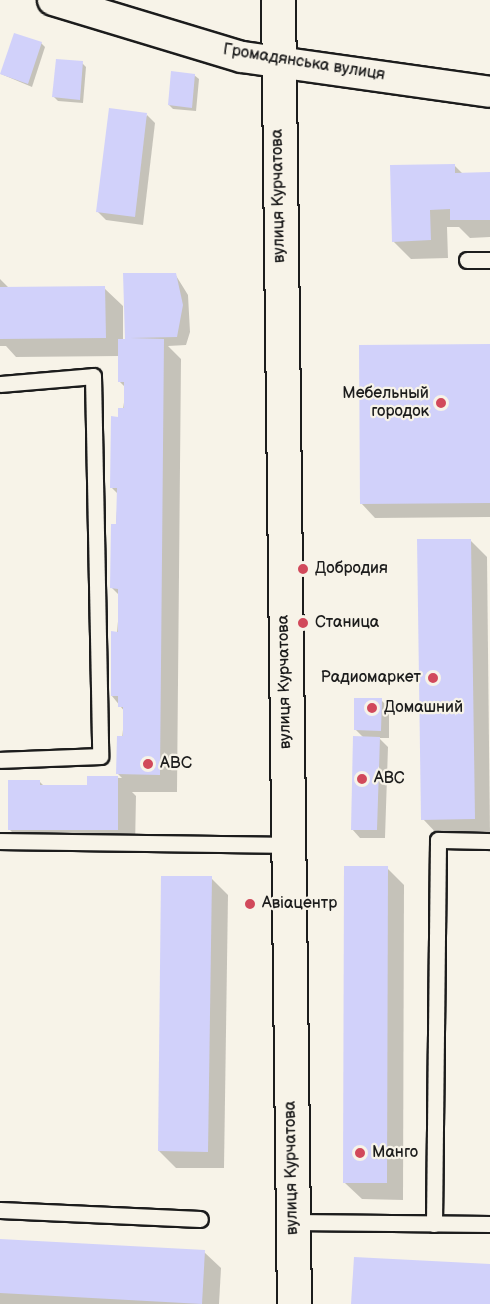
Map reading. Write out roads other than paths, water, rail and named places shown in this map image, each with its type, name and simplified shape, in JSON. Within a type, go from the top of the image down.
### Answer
[{"type":"main road","name":"вулиця Курчатова","points":[[278,0],[294,1304]]},
{"type":"street","name":"Громадянська вулиця","points":[[53,0],[242,57],[278,60],[490,92]]},
{"type":"lane","points":[[467,260],[490,260]]},
{"type":"lane","points":[[0,384],[93,376],[100,756],[0,760]]},
{"type":"lane","points":[[434,1224],[438,840],[490,841]]},
{"type":"lane","points":[[0,841],[287,845]]},
{"type":"lane","points":[[0,1210],[200,1219]]},
{"type":"lane","points":[[293,1222],[490,1224]]},
{"type":"place","name":"Мебельный городок","points":[[441,403]]},
{"type":"place","name":"Добродия","points":[[303,569]]},
{"type":"place","name":"Станица","points":[[303,623]]},
{"type":"place","name":"Радиомаркет","points":[[433,678]]},
{"type":"place","name":"Домашний","points":[[372,708]]},
{"type":"place","name":"ABC","points":[[148,764]]},
{"type":"place","name":"АВС","points":[[362,779]]},
{"type":"place","name":"Авіацентр","points":[[250,904]]},
{"type":"place","name":"Манго","points":[[360,1153]]}]
